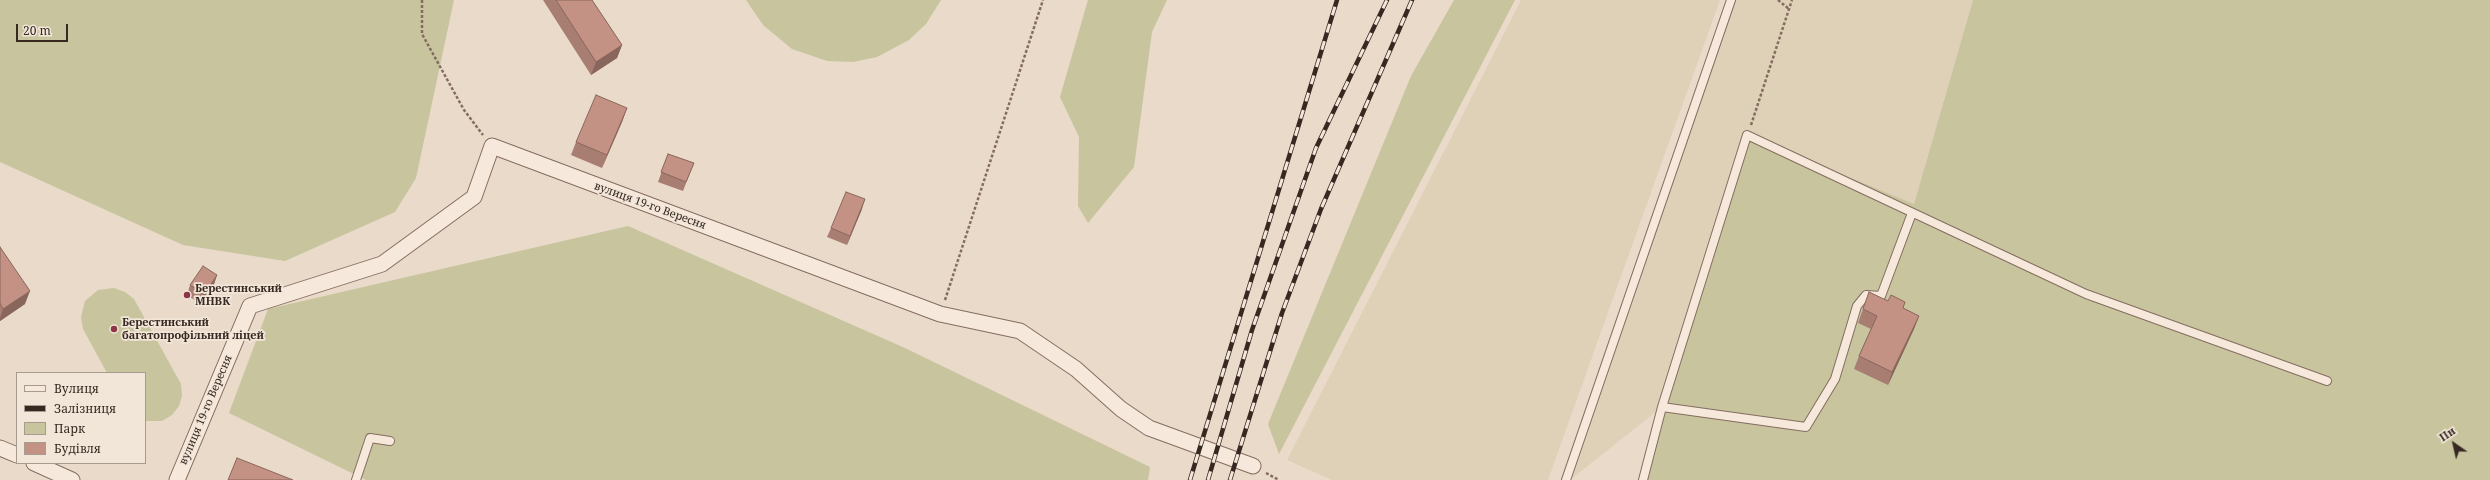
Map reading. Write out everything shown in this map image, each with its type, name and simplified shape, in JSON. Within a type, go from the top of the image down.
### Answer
[{"type":"street","name":"вулиця 19-го Вересня","points":[[177,480],[250,306],[382,264],[474,197],[492,146],[940,314],[1020,331],[1076,369],[1121,409],[1149,428],[1253,466]]},
{"type":"street","points":[[0,448],[16,456]]},
{"type":"street","points":[[36,464],[72,480]]},
{"type":"lane","points":[[1566,480],[1731,0]]},
{"type":"lane","points":[[1642,480],[1662,407],[1747,135],[2086,294],[2327,381]]},
{"type":"lane","points":[[1662,407],[1806,427],[1835,379],[1857,306],[1866,295],[1880,296],[1912,213]]},
{"type":"lane","points":[[356,480],[370,438],[390,442]]},
{"type":"path","points":[[422,0],[422,34],[464,110],[492,146]]},
{"type":"path","points":[[940,314],[1044,0]]},
{"type":"path","points":[[1778,0],[1789,9]]},
{"type":"path","points":[[1747,135],[1792,0]]},
{"type":"shaded area","points":[[1521,0],[1720,0],[1548,480],[1332,480],[1287,460]]},
{"type":"shaded area","points":[[1731,0],[1973,0],[1914,204],[1747,135],[1662,407],[1570,480],[1566,480]]},
{"type":"green space","points":[[0,0],[454,0],[416,178],[395,212],[285,261],[183,245],[0,162]]},
{"type":"green space","points":[[746,0],[941,0],[926,24],[909,40],[877,57],[853,62],[827,61],[792,49],[763,25]]},
{"type":"green space","points":[[1088,0],[1167,0],[1152,32],[1134,167],[1088,223],[1078,206],[1079,137],[1060,97]]},
{"type":"green space","points":[[1454,0],[1515,0],[1279,454],[1268,424],[1411,76]]},
{"type":"green space","points":[[1973,0],[2490,0],[2490,480],[1643,480],[1747,135],[1914,204]]},
{"type":"green space","points":[[628,226],[905,348],[1150,467],[1148,480],[366,480],[229,413],[268,309]]},
{"type":"green space","points":[[114,288],[125,292],[134,299],[181,384],[182,396],[179,406],[172,415],[162,421],[146,421],[146,372],[106,372],[83,329],[81,317],[85,301],[98,290]]},
{"type":"building","points":[[556,0],[592,0],[622,45],[596,62]]},
{"type":"building","points":[[596,95],[627,108],[607,155],[576,142]]},
{"type":"building","points":[[668,154],[694,163],[686,182],[661,172]]},
{"type":"building","points":[[846,192],[865,199],[850,236],[831,228]]},
{"type":"building","points":[[0,247],[30,291],[3,309],[0,303]]},
{"type":"building","points":[[203,266],[217,275],[204,295],[190,285]]},
{"type":"building","points":[[1869,292],[1888,301],[1891,295],[1905,302],[1903,308],[1919,316],[1892,372],[1859,356],[1877,316],[1863,309]]},
{"type":"building","points":[[237,458],[293,480],[228,480]]},
{"type":"railway","points":[[1190,480],[1337,0]]},
{"type":"railway","points":[[1208,480],[1252,330],[1316,148],[1387,0]]},
{"type":"railway","points":[[1230,480],[1282,313],[1321,209],[1412,0]]},
{"type":"place","name":"Берестинський МНВК","points":[[187,295]]},
{"type":"place","name":"Берестинський багатопрофільний ліцей","points":[[114,329]]}]
